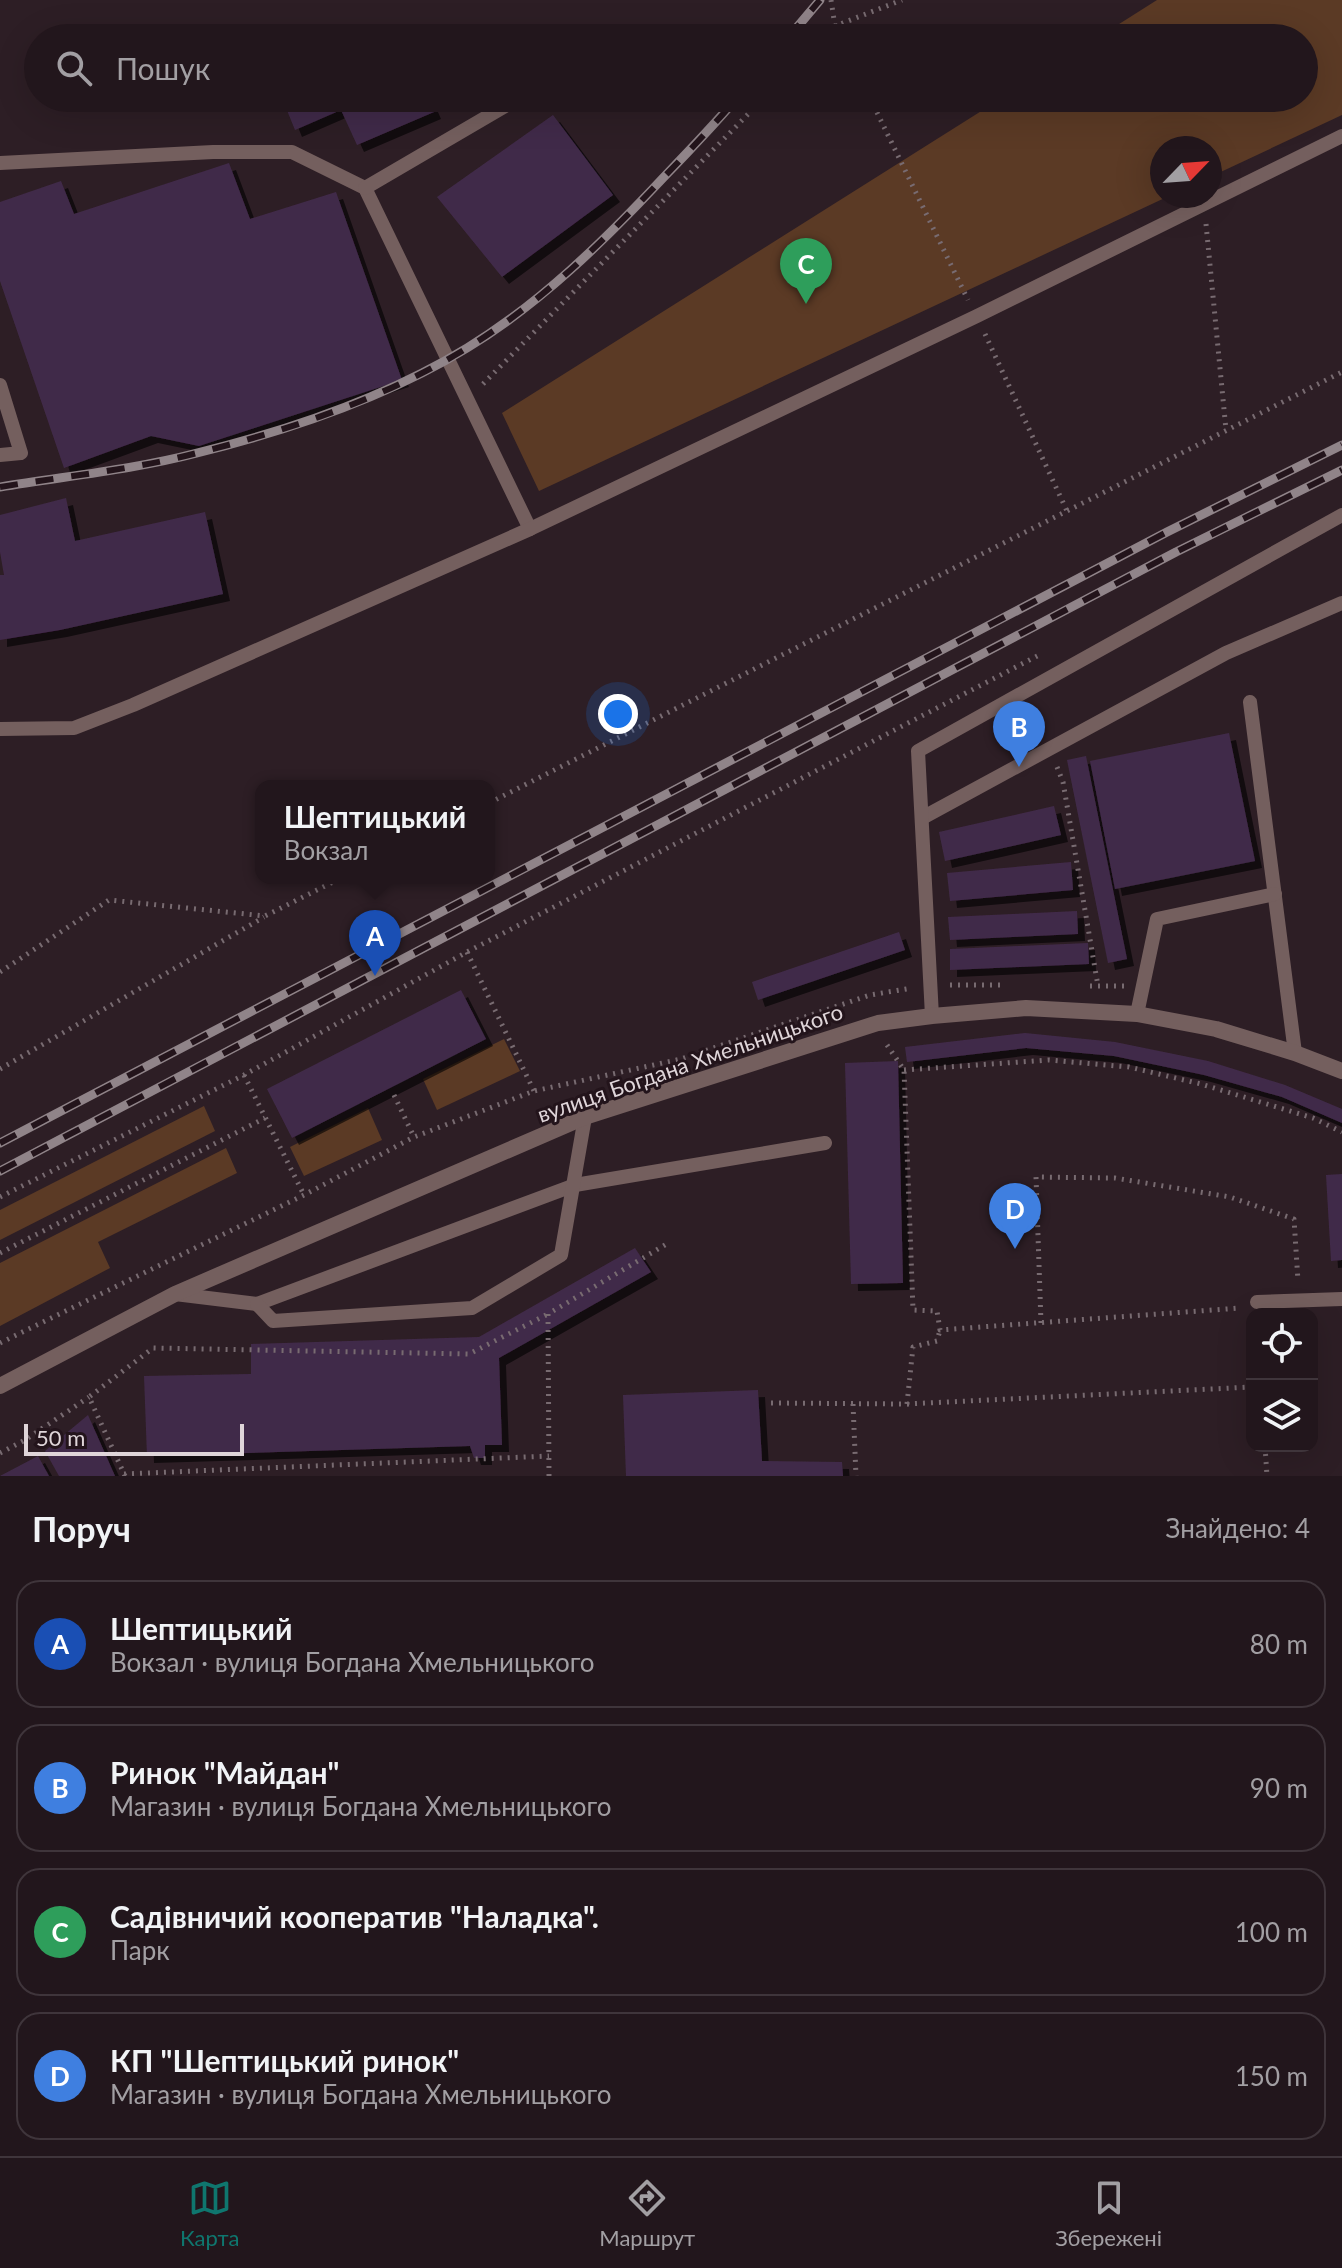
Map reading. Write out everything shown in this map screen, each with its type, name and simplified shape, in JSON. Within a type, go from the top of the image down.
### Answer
[{"type":"street","name":"вулиця Богдана Хмельницького","points":[[0,1386],[175,1294],[585,1117],[878,1023],[1026,1008],[1137,1014],[1216,1029],[1342,1071]]},
{"type":"lane","points":[[365,188],[495,112]]},
{"type":"lane","points":[[1222,195],[1342,136]]},
{"type":"lane","points":[[0,163],[213,152],[292,152],[365,188],[530,529]]},
{"type":"lane","points":[[0,729],[74,728],[133,705],[530,529],[1196,208]]},
{"type":"lane","points":[[0,385],[21,453],[0,455]]},
{"type":"lane","points":[[932,1016],[918,751],[1342,515]]},
{"type":"lane","points":[[922,818],[1226,653],[1342,603]]},
{"type":"lane","points":[[1250,702],[1295,1053]]},
{"type":"lane","points":[[1137,1014],[1157,919],[1275,894]]},
{"type":"lane","points":[[257,1304],[273,1321],[472,1308],[561,1255],[585,1117]]},
{"type":"lane","points":[[175,1294],[257,1304],[575,1185],[825,1143]]},
{"type":"lane","points":[[1257,1302],[1342,1299]]},
{"type":"path","points":[[831,0],[835,24]]},
{"type":"path","points":[[840,24],[902,0]]},
{"type":"path","points":[[468,399],[750,112]]},
{"type":"path","points":[[877,112],[977,316],[1067,511]]},
{"type":"path","points":[[1204,208],[1226,430]]},
{"type":"path","points":[[495,800],[1342,372]]},
{"type":"path","points":[[0,1197],[244,1075],[467,952],[1055,647]]},
{"type":"path","points":[[1050,749],[1063,782],[1098,986]]},
{"type":"path","points":[[0,1069],[265,916],[329,884]]},
{"type":"path","points":[[0,972],[109,900],[265,916]]},
{"type":"path","points":[[467,952],[534,1091]]},
{"type":"path","points":[[887,1044],[904,1070],[913,1310],[937,1311],[940,1330],[937,1341],[913,1347],[907,1404]]},
{"type":"path","points":[[904,1070],[1049,1060],[1129,1067],[1313,1118],[1342,1132]]},
{"type":"path","points":[[244,1075],[304,1195]]},
{"type":"path","points":[[394,1095],[414,1137]]},
{"type":"path","points":[[0,1253],[265,1118]]},
{"type":"path","points":[[1041,1323],[1036,1177],[1115,1178],[1230,1197],[1294,1219],[1300,1300]]},
{"type":"path","points":[[0,1453],[89,1397],[153,1348],[469,1354],[548,1314],[670,1242]]},
{"type":"path","points":[[940,1330],[1239,1308],[1257,1302]]},
{"type":"path","points":[[548,1314],[549,1476]]},
{"type":"path","points":[[771,1403],[907,1404],[1246,1387]]},
{"type":"path","points":[[89,1397],[124,1475],[549,1456]]},
{"type":"path","points":[[853,1404],[856,1476]]},
{"type":"path","points":[[1265,1452],[1267,1476]]},
{"type":"shaded area","points":[[1157,0],[1342,0],[1342,115],[1222,171],[1222,136],[1150,136],[1150,205],[539,491],[502,413],[980,112],[1318,112],[1318,24],[1119,24]]},
{"type":"shaded area","points":[[504,1039],[520,1071],[437,1110],[423,1079]]},
{"type":"shaded area","points":[[204,1106],[215,1131],[0,1240],[0,1210]]},
{"type":"shaded area","points":[[368,1108],[382,1140],[304,1176],[290,1147]]},
{"type":"shaded area","points":[[226,1148],[237,1173],[98,1242],[110,1268],[0,1326],[0,1263]]},
{"type":"building","points":[[288,112],[336,112],[295,130]]},
{"type":"building","points":[[342,112],[434,112],[357,145]]},
{"type":"building","points":[[553,115],[613,195],[502,277],[437,197]]},
{"type":"building","points":[[229,163],[250,219],[336,192],[402,380],[199,446],[151,436],[64,468],[0,281],[0,202],[61,181],[74,214]]},
{"type":"building","points":[[66,498],[75,541],[205,512],[223,594],[0,640],[0,575],[4,575],[0,552],[0,515]]},
{"type":"building","points":[[1229,733],[1255,861],[1115,889],[1090,761]]},
{"type":"building","points":[[1086,756],[1127,959],[1108,963],[1067,760]]},
{"type":"building","points":[[1054,806],[1061,835],[945,861],[939,832]]},
{"type":"building","points":[[1071,862],[1073,890],[950,901],[947,873]]},
{"type":"building","points":[[1077,911],[1078,934],[950,940],[948,917]]},
{"type":"building","points":[[899,932],[905,950],[758,1000],[752,982]]},
{"type":"building","points":[[1088,943],[1089,964],[950,970],[950,949]]},
{"type":"building","points":[[461,990],[486,1039],[292,1138],[267,1089]]},
{"type":"building","points":[[1025,1033],[1115,1042],[1208,1061],[1285,1085],[1342,1109],[1342,1123],[1282,1097],[1204,1075],[1114,1056],[1026,1048],[907,1062],[905,1047]]},
{"type":"building","points":[[898,1061],[903,1283],[851,1284],[845,1063]]},
{"type":"building","points":[[1342,1174],[1342,1260],[1331,1261],[1326,1175]]},
{"type":"building","points":[[635,1248],[651,1272],[499,1358],[502,1445],[485,1445],[485,1458],[474,1458],[470,1446],[147,1456],[144,1376],[251,1374],[251,1344],[479,1337]]},
{"type":"building","points":[[758,1390],[762,1461],[842,1462],[843,1476],[626,1476],[623,1395]]},
{"type":"building","points":[[88,1415],[115,1476],[59,1476],[45,1451]]},
{"type":"building","points":[[38,1456],[49,1476],[0,1476]]},
{"type":"railway","points":[[800,24],[820,0]]},
{"type":"railway","points":[[0,487],[148,464],[232,444],[336,411],[436,366],[521,311],[571,270],[641,202],[724,112]]},
{"type":"railway","points":[[495,884],[1167,532],[1342,445]]},
{"type":"railway","points":[[0,1171],[1176,552],[1342,470]]},
{"type":"railway","points":[[0,1143],[495,884]]},
{"type":"place","name":"Садівничий кооператив \"Наладка\".","points":[[806,304]]},
{"type":"place","name":"Ринок \"Майдан\"","points":[[1019,767]]},
{"type":"place","name":"Шептицький","points":[[375,976]]},
{"type":"place","name":"КП \"Шептицький ринок\"","points":[[1015,1249]]}]
